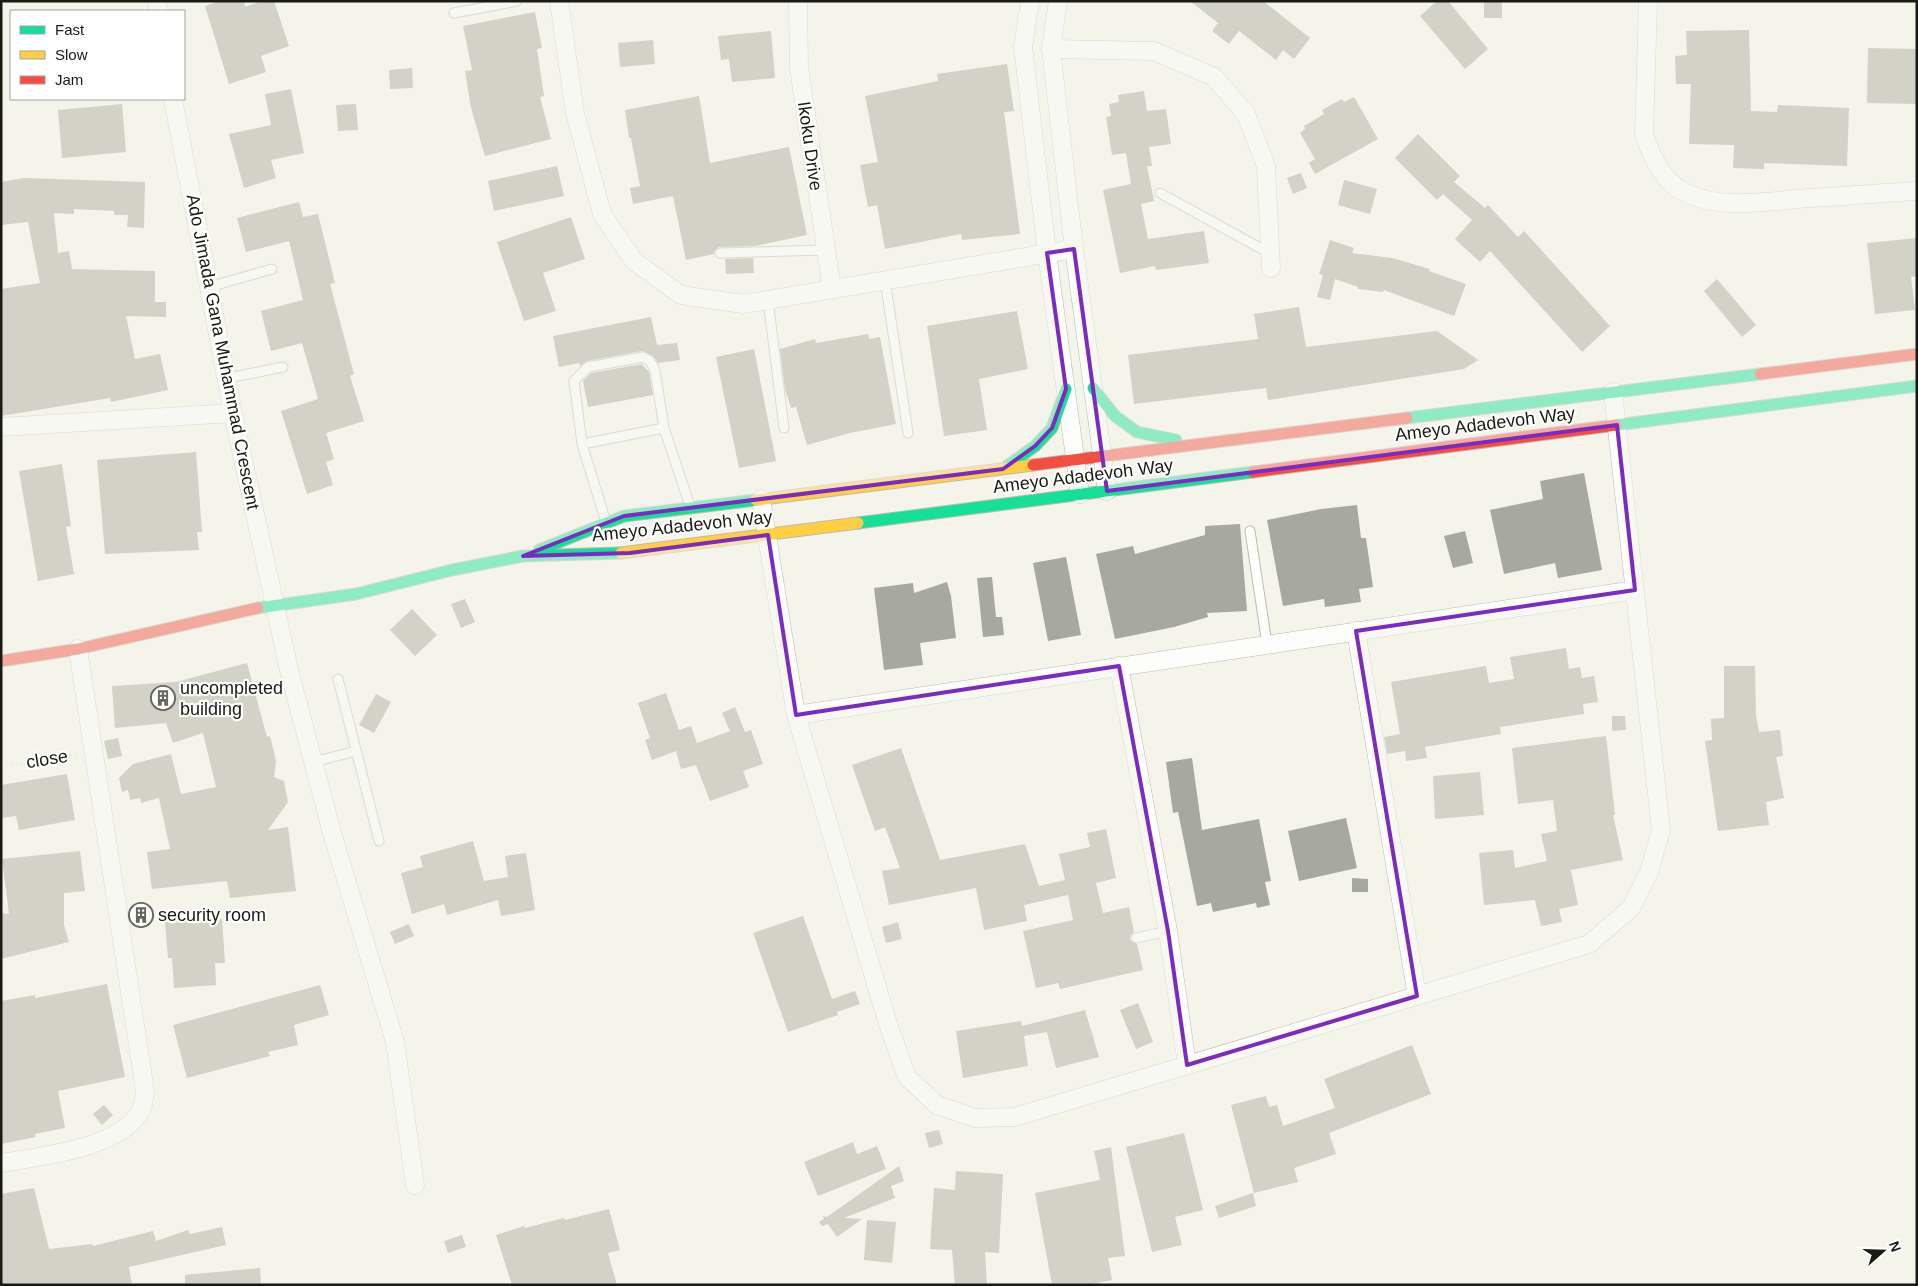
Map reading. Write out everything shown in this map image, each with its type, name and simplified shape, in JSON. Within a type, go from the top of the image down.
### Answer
[{"type":"street","points":[[559,1],[575,114],[602,214],[634,262],[681,295],[743,304],[1074,249]]},
{"type":"street","name":"Ikoku Drive","points":[[798,1],[799,68],[832,289]]},
{"type":"street","points":[[1030,1],[1023,47],[1047,253],[1080,494]]},
{"type":"street","points":[[1058,1],[1050,49],[1074,249],[1107,491]]},
{"type":"street","points":[[1648,1],[1644,135],[1652,155],[1663,174],[1678,189],[1700,198],[1734,203],[1917,191]]},
{"type":"street","points":[[1050,49],[1154,51],[1214,77],[1246,114],[1266,166],[1271,261]]},
{"type":"street","name":"Ado Jimada Gana Muhammad Crescent","points":[[173,100],[233,412],[289,670],[334,843],[395,1042],[415,1185]]},
{"type":"street","name":"Ameyo Adadevoh Way","points":[[523,556],[624,516],[1917,354]]},
{"type":"street","name":"Ameyo Adadevoh Way","points":[[523,556],[630,552],[1917,386]]},
{"type":"street","points":[[1093,388],[1115,416],[1136,432],[1198,444]]},
{"type":"street","points":[[1003,469],[1035,446],[1052,428],[1066,390]]},
{"type":"street","points":[[761,499],[796,715],[888,1024],[907,1077],[938,1105],[975,1118],[1015,1117],[1588,944],[1631,908],[1649,872],[1661,830],[1614,392]]},
{"type":"street","points":[[1,427],[233,412]]},
{"type":"street","points":[[1,661],[78,649],[275,604],[356,594],[452,570],[523,556]]},
{"type":"street","points":[[796,715],[1635,590]]},
{"type":"street","points":[[1356,631],[1417,996]]},
{"type":"street","points":[[1,1163],[97,1143],[132,1122],[142,1109],[145,1091],[142,1060],[92,752],[78,649]]},
{"type":"street","points":[[1119,666],[1168,931],[1187,1065]]},
{"type":"lane","points":[[454,12],[517,1]]},
{"type":"lane","points":[[1160,193],[1271,261]]},
{"type":"lane","points":[[720,254],[826,250]]},
{"type":"lane","points":[[209,287],[272,269]]},
{"type":"lane","points":[[885,280],[908,433]]},
{"type":"lane","points":[[768,300],[784,428]]},
{"type":"lane","points":[[606,522],[582,444],[574,381],[588,368],[643,357],[650,361],[655,370],[664,428],[691,508]]},
{"type":"lane","points":[[228,378],[283,367]]},
{"type":"lane","points":[[582,444],[664,428]]},
{"type":"lane","points":[[1250,531],[1267,644]]},
{"type":"lane","points":[[338,679],[379,841]]},
{"type":"lane","points":[[313,762],[356,751]]},
{"type":"lane","points":[[1136,938],[1168,931]]},
{"type":"path","name":"close","points":[[1,766],[92,752]]},
{"type":"highlighted area","points":[[1074,249],[1107,491],[1617,425],[1635,590],[1356,631],[1417,996],[1187,1065],[1168,931],[1119,666],[796,715],[768,535],[630,553],[523,556],[624,516],[1003,469],[1035,446],[1052,428],[1066,389],[1047,253]]},
{"type":"building","points":[[220,1],[244,1],[245,7],[262,1],[274,1],[289,46],[261,56],[266,72],[229,84],[205,6]]},
{"type":"building","points":[[1190,1],[1263,1],[1310,38],[1294,59],[1283,50],[1276,60],[1239,31],[1229,44],[1212,31],[1218,23]]},
{"type":"building","points":[[1437,1],[1448,1],[1488,49],[1465,69],[1420,16]]},
{"type":"building","points":[[1484,1],[1502,1],[1502,18],[1484,18]]},
{"type":"building","points":[[535,12],[542,48],[537,49],[544,96],[540,97],[551,139],[485,156],[471,108],[465,71],[472,70],[463,26]]},
{"type":"building","points":[[1749,30],[1751,111],[1777,112],[1778,105],[1849,108],[1847,166],[1764,163],[1764,169],[1733,168],[1734,145],[1689,144],[1691,84],[1676,84],[1675,56],[1687,55],[1686,31]]},
{"type":"building","points":[[771,31],[775,78],[732,82],[729,59],[721,60],[718,36]]},
{"type":"building","points":[[653,40],[655,64],[620,67],[618,43]]},
{"type":"building","points":[[1868,48],[1917,49],[1917,104],[1867,103]]},
{"type":"building","points":[[1007,64],[1014,111],[1004,112],[1020,234],[962,240],[961,234],[885,249],[877,205],[868,207],[860,165],[878,162],[865,96],[938,81],[937,74]]},
{"type":"building","points":[[412,68],[413,88],[390,89],[389,70]]},
{"type":"building","points":[[291,89],[304,153],[271,160],[276,178],[244,188],[229,134],[271,125],[265,94]]},
{"type":"building","points":[[1144,91],[1147,111],[1166,109],[1171,144],[1149,147],[1152,166],[1147,166],[1154,201],[1141,204],[1148,239],[1204,231],[1209,263],[1156,270],[1155,266],[1120,273],[1103,190],[1131,184],[1126,153],[1112,155],[1106,117],[1111,116],[1109,104],[1119,102],[1118,95]]},
{"type":"building","points":[[699,96],[710,163],[789,147],[807,235],[755,246],[719,247],[715,250],[714,254],[686,260],[673,196],[633,204],[630,188],[640,186],[625,110]]},
{"type":"building","points":[[1354,97],[1378,139],[1315,174],[1309,163],[1315,159],[1300,133],[1305,129],[1304,126],[1324,114],[1322,110],[1342,99],[1344,102]]},
{"type":"building","points":[[122,104],[126,152],[62,158],[58,110]]},
{"type":"building","points":[[356,104],[358,130],[338,131],[336,105]]},
{"type":"building","points":[[1418,134],[1460,176],[1454,182],[1485,208],[1488,205],[1518,237],[1524,231],[1610,326],[1582,352],[1490,251],[1480,262],[1455,239],[1472,220],[1443,194],[1437,200],[1395,158]]},
{"type":"building","points":[[557,166],[564,196],[494,211],[488,181]]},
{"type":"building","points":[[1301,173],[1307,188],[1293,194],[1287,178]]},
{"type":"building","points":[[24,178],[145,182],[144,228],[127,227],[128,215],[114,215],[114,211],[74,209],[74,214],[54,213],[58,253],[69,251],[72,269],[155,271],[155,302],[166,302],[166,317],[126,316],[135,359],[160,354],[168,390],[111,402],[110,398],[1,416],[1,289],[40,283],[28,222],[1,225],[1,182]]},
{"type":"building","points":[[1344,180],[1377,189],[1370,214],[1338,205]]},
{"type":"building","points":[[299,202],[303,217],[318,214],[335,283],[330,284],[354,374],[350,376],[364,421],[326,433],[334,459],[326,462],[333,485],[307,494],[281,411],[318,399],[302,343],[271,351],[261,311],[303,300],[289,241],[246,252],[237,218]]},
{"type":"building","points":[[571,217],[585,259],[543,273],[556,311],[524,321],[497,242]]},
{"type":"building","points":[[1917,238],[1917,276],[1911,277],[1915,310],[1875,314],[1867,243]]},
{"type":"building","points":[[1330,240],[1354,248],[1352,253],[1392,258],[1430,269],[1429,271],[1466,284],[1454,316],[1384,290],[1383,292],[1358,289],[1358,287],[1335,279],[1330,300],[1317,297],[1323,275],[1319,274]]},
{"type":"building","points":[[753,258],[754,273],[726,274],[725,259]]},
{"type":"building","points":[[1717,279],[1756,325],[1742,337],[1704,291]]},
{"type":"building","points":[[1299,307],[1306,347],[1437,331],[1478,360],[1464,369],[1268,400],[1266,388],[1134,404],[1128,355],[1258,339],[1254,314]]},
{"type":"building","points":[[1017,311],[1028,369],[979,379],[987,430],[944,436],[927,326]]},
{"type":"building","points":[[651,317],[657,345],[677,343],[680,360],[658,363],[653,356],[642,351],[587,361],[580,366],[579,363],[559,367],[553,336]]},
{"type":"building","points":[[868,334],[869,339],[880,337],[896,424],[850,433],[807,445],[796,407],[791,408],[785,389],[780,349],[815,339],[816,343]]},
{"type":"building","points":[[754,349],[776,461],[739,468],[716,357]]},
{"type":"building","points":[[642,364],[649,372],[653,395],[588,407],[583,381],[591,373]]},
{"type":"building","points":[[196,452],[202,532],[197,532],[199,550],[105,554],[97,460]]},
{"type":"building","points":[[62,464],[71,526],[66,527],[74,574],[38,581],[19,471]]},
{"type":"building","points":[[1584,473],[1602,570],[1558,578],[1555,563],[1504,574],[1490,510],[1543,499],[1540,481]]},
{"type":"building","points":[[1357,505],[1361,538],[1366,538],[1373,587],[1359,589],[1361,602],[1325,607],[1324,599],[1283,606],[1267,520],[1321,509]]},
{"type":"building","points":[[1240,524],[1247,611],[1207,613],[1208,617],[1174,627],[1115,639],[1096,554],[1133,546],[1135,554],[1205,535],[1205,526]]},
{"type":"building","points":[[1465,531],[1473,563],[1453,568],[1444,536]]},
{"type":"building","points":[[1066,557],[1081,635],[1048,641],[1033,563]]},
{"type":"building","points":[[992,577],[996,617],[1002,617],[1004,635],[983,637],[977,578]]},
{"type":"building","points":[[947,582],[951,596],[956,638],[920,643],[923,665],[884,670],[874,588],[913,583],[914,593]]},
{"type":"building","points":[[465,599],[475,622],[461,628],[451,604]]},
{"type":"building","points":[[412,609],[437,635],[415,656],[390,630]]},
{"type":"building","points":[[1566,648],[1569,669],[1580,667],[1582,678],[1594,676],[1598,702],[1583,704],[1584,714],[1500,727],[1501,734],[1425,747],[1427,758],[1406,761],[1405,751],[1387,754],[1384,737],[1400,734],[1391,682],[1486,666],[1489,683],[1514,679],[1510,657]]},
{"type":"building","points":[[247,663],[267,737],[270,736],[276,761],[274,777],[284,781],[288,802],[268,830],[288,827],[296,891],[230,898],[227,881],[152,889],[147,852],[170,849],[159,798],[141,803],[140,798],[130,800],[128,790],[122,792],[119,778],[133,764],[171,754],[181,794],[216,787],[203,733],[173,743],[166,723],[115,728],[112,686],[176,682]]},
{"type":"building","points":[[1724,666],[1755,666],[1756,715],[1759,732],[1780,730],[1783,756],[1776,757],[1784,798],[1766,802],[1769,825],[1718,831],[1705,741],[1712,740],[1711,719],[1724,718]]},
{"type":"building","points":[[666,693],[679,730],[691,726],[697,743],[730,731],[722,713],[735,707],[745,732],[751,730],[763,764],[743,771],[749,787],[710,801],[696,765],[681,769],[676,751],[652,760],[645,740],[650,738],[638,703]]},
{"type":"building","points":[[376,694],[391,702],[374,733],[359,725]]},
{"type":"building","points":[[1612,716],[1625,716],[1626,730],[1612,731]]},
{"type":"building","points":[[1606,736],[1615,815],[1613,815],[1623,860],[1571,870],[1578,905],[1559,909],[1562,922],[1541,926],[1535,900],[1484,905],[1479,853],[1513,850],[1515,868],[1547,861],[1541,834],[1557,831],[1553,800],[1518,804],[1512,748]]},
{"type":"building","points":[[118,738],[122,756],[108,759],[104,741]]},
{"type":"building","points":[[901,748],[940,860],[1025,844],[1039,886],[1065,880],[1059,854],[1090,847],[1087,833],[1106,829],[1116,878],[1096,883],[1103,913],[1129,907],[1134,932],[1130,936],[1130,940],[1137,944],[1143,970],[1060,989],[1058,983],[1036,988],[1023,931],[1073,920],[1068,895],[1024,905],[1027,921],[984,930],[976,888],[889,905],[882,871],[900,868],[885,827],[875,831],[852,765]]},
{"type":"building","points":[[1192,758],[1202,830],[1259,819],[1271,881],[1265,882],[1270,905],[1257,908],[1256,903],[1213,912],[1211,903],[1197,906],[1178,812],[1173,813],[1166,762]]},
{"type":"building","points":[[1480,772],[1484,815],[1435,819],[1433,776]]},
{"type":"building","points":[[67,774],[75,820],[19,830],[16,816],[1,818],[1,785]]},
{"type":"building","points":[[1346,818],[1357,868],[1299,881],[1288,831]]},
{"type":"building","points":[[473,841],[484,881],[508,877],[505,856],[526,853],[535,910],[501,916],[498,900],[447,915],[444,904],[412,914],[401,873],[423,867],[420,856]]},
{"type":"building","points":[[80,851],[85,891],[64,893],[64,925],[69,942],[1,959],[1,913],[9,914],[2,859]]},
{"type":"building","points":[[1352,878],[1368,879],[1368,892],[1352,892]]},
{"type":"building","points":[[803,916],[832,999],[855,991],[860,1004],[837,1012],[838,1015],[788,1032],[753,933]]},
{"type":"building","points":[[222,919],[225,963],[215,963],[216,985],[174,988],[172,958],[168,958],[165,922]]},
{"type":"building","points":[[898,922],[902,939],[886,943],[882,927]]},
{"type":"building","points":[[409,924],[414,936],[395,944],[390,932]]},
{"type":"building","points":[[107,984],[125,1077],[58,1091],[65,1128],[35,1134],[36,1137],[1,1144],[1,1001],[35,995],[35,998]]},
{"type":"building","points":[[320,985],[329,1015],[294,1025],[298,1045],[268,1052],[270,1056],[187,1078],[173,1025]]},
{"type":"building","points":[[1138,1003],[1153,1042],[1136,1049],[1120,1010]]},
{"type":"building","points":[[1085,1010],[1099,1057],[1056,1068],[1047,1032],[1024,1036],[1028,1066],[963,1078],[956,1031],[1021,1021],[1022,1026]]},
{"type":"building","points":[[1412,1045],[1431,1094],[1329,1133],[1336,1154],[1294,1168],[1298,1182],[1254,1193],[1231,1105],[1266,1096],[1269,1107],[1277,1105],[1283,1126],[1335,1108],[1324,1079]]},
{"type":"building","points":[[104,1105],[113,1115],[102,1125],[93,1114]]},
{"type":"building","points":[[939,1130],[943,1144],[929,1148],[925,1133]]},
{"type":"building","points":[[1184,1133],[1203,1210],[1175,1217],[1182,1245],[1152,1252],[1126,1147]]},
{"type":"building","points":[[853,1142],[857,1154],[877,1146],[886,1169],[818,1196],[804,1162]]},
{"type":"building","points":[[1111,1147],[1125,1256],[1108,1258],[1112,1280],[1087,1285],[1052,1285],[1035,1193],[1100,1180],[1094,1151]]},
{"type":"building","points":[[899,1166],[904,1181],[891,1186],[895,1198],[844,1218],[862,1219],[837,1237],[828,1224],[822,1226],[819,1222],[824,1219],[823,1216],[827,1217]]},
{"type":"building","points":[[956,1171],[1003,1174],[999,1253],[985,1252],[987,1285],[955,1285],[952,1250],[930,1249],[934,1188],[955,1190]]},
{"type":"building","points":[[34,1188],[49,1249],[92,1244],[93,1246],[153,1231],[156,1241],[188,1230],[190,1234],[222,1227],[226,1245],[129,1267],[132,1285],[1,1285],[1,1194]]},
{"type":"building","points":[[1253,1193],[1256,1206],[1219,1218],[1215,1206]]},
{"type":"building","points":[[609,1209],[620,1250],[608,1253],[617,1285],[512,1285],[496,1235],[524,1226],[525,1228],[564,1218],[565,1220]]},
{"type":"building","points":[[867,1220],[896,1222],[892,1263],[864,1260]]},
{"type":"building","points":[[462,1235],[466,1247],[448,1253],[444,1241]]},
{"type":"building","points":[[260,1268],[261,1285],[185,1285],[185,1275]]},
{"type":"traffic: fast","points":[[1407,418],[1760,374]]},
{"type":"traffic: fast","points":[[1616,425],[1917,386]]},
{"type":"traffic: fast","points":[[1093,388],[1115,416],[1137,432],[1176,440]]},
{"type":"traffic: fast","points":[[1007,466],[1035,446],[1052,428],[1066,389]]},
{"type":"traffic: fast","points":[[858,523],[1253,472]]},
{"type":"traffic: fast","points":[[539,550],[624,516],[756,500]]},
{"type":"traffic: fast","points":[[258,608],[356,594],[452,570],[523,556],[621,553]]},
{"type":"traffic: slow","points":[[756,500],[1033,465]]},
{"type":"traffic: slow","points":[[621,553],[858,523]]},
{"type":"traffic: jam","points":[[1760,374],[1917,354]]},
{"type":"traffic: jam","points":[[1033,465],[1407,418]]},
{"type":"traffic: jam","points":[[1253,472],[1616,425]]},
{"type":"traffic: jam","points":[[1,661],[78,649],[258,608]]},
{"type":"place","name":"uncompleted building","points":[[163,698]]},
{"type":"place","name":"security room","points":[[141,915]]}]
